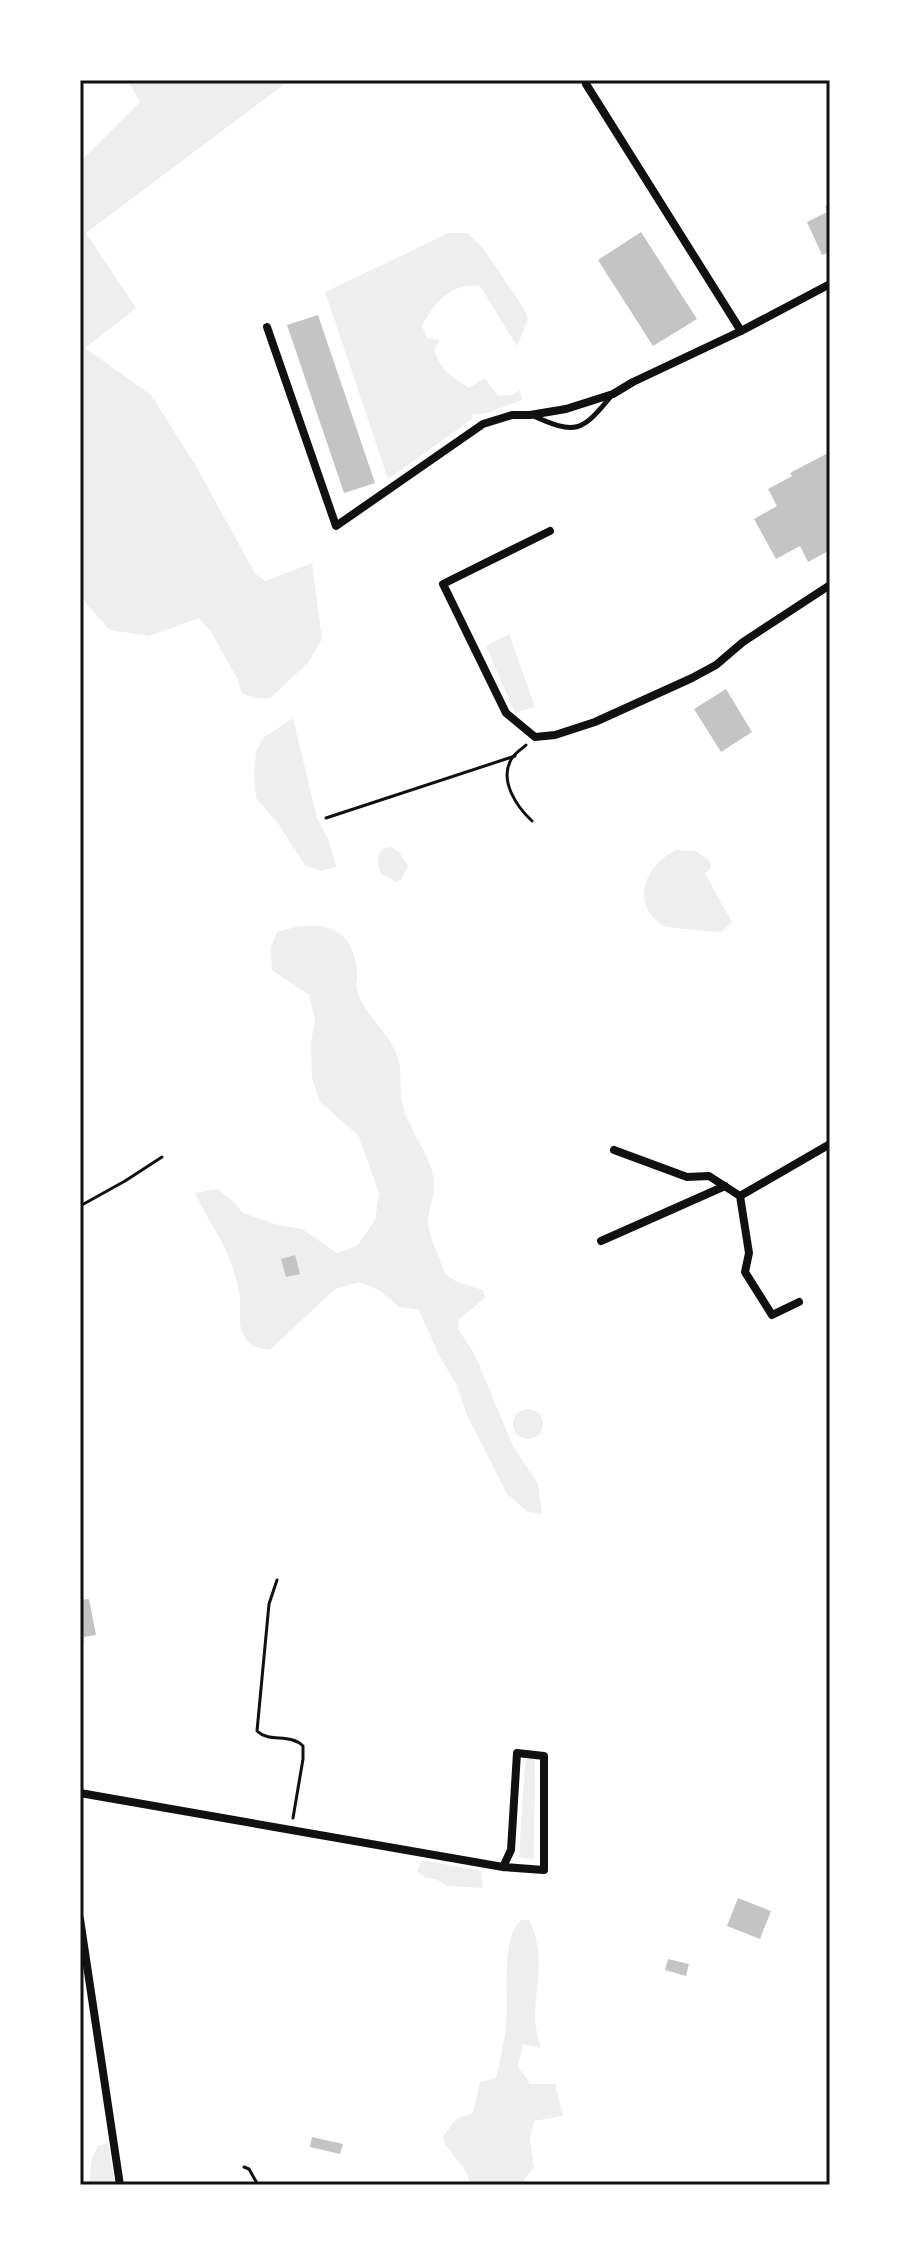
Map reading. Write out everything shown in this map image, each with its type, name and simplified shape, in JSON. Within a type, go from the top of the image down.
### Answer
[{"type":"street","points":[[586,84],[741,331]]},
{"type":"street","points":[[267,327],[336,526],[483,424],[498,417],[566,409],[613,394],[830,284]]},
{"type":"street","points":[[550,531],[443,584],[506,713],[535,737],[555,735],[595,722],[692,678],[716,665],[743,642],[830,585]]},
{"type":"street","points":[[740,1196],[830,1144]]},
{"type":"street","points":[[614,1150],[687,1177],[709,1176],[740,1196],[749,1253],[745,1272],[753,1289],[772,1315],[799,1302]]},
{"type":"street","points":[[601,1241],[725,1186]]},
{"type":"street","points":[[80,1793],[503,1867],[544,1870],[544,1756],[517,1753],[511,1850],[503,1867]]},
{"type":"street","points":[[80,1919],[120,2185]]},
{"type":"lane","points":[[530,415],[561,428],[578,428],[594,417],[613,394]]},
{"type":"path","points":[[532,821],[511,796],[508,777],[511,759],[535,737]]},
{"type":"path","points":[[326,818],[515,756]]},
{"type":"path","points":[[80,1206],[162,1157]]},
{"type":"path","points":[[277,1580],[269,1604],[257,1731],[267,1737],[292,1738],[303,1746],[291,1829]]},
{"type":"path","points":[[244,2167],[249,2169],[258,2185]]},
{"type":"shaded area","points":[[136,80],[290,80],[86,233],[136,308],[85,348],[151,395],[196,466],[254,572],[265,581],[312,563],[322,639],[308,663],[270,698],[255,698],[242,693],[210,630],[199,618],[149,636],[110,630],[87,605],[80,592],[80,162],[140,102],[130,84]]},
{"type":"shaded area","points":[[449,233],[468,233],[482,247],[525,310],[528,320],[517,346],[480,286],[461,287],[445,296],[432,309],[422,326],[427,338],[440,340],[434,350],[440,363],[469,388],[485,378],[498,396],[512,395],[520,390],[522,400],[487,413],[471,415],[472,419],[388,479],[325,292]]},
{"type":"shaded area","points":[[509,634],[535,707],[515,713],[486,646]]},
{"type":"shaded area","points":[[293,718],[317,818],[329,841],[336,867],[320,871],[304,864],[278,823],[256,798],[256,752],[263,738]]},
{"type":"shaded area","points":[[391,847],[399,852],[408,866],[401,880],[396,882],[381,873],[378,864],[379,853]]},
{"type":"shaded area","points":[[676,850],[695,851],[708,859],[711,868],[705,873],[732,922],[721,932],[664,926],[647,907],[644,896],[649,875],[656,865]]},
{"type":"shaded area","points":[[299,926],[331,929],[348,941],[356,962],[356,988],[361,1000],[394,1049],[399,1064],[403,1106],[433,1174],[428,1222],[432,1241],[445,1274],[457,1282],[483,1290],[485,1298],[459,1319],[458,1329],[474,1353],[513,1446],[538,1484],[542,1514],[528,1512],[507,1494],[419,1310],[399,1307],[380,1291],[360,1282],[335,1289],[270,1350],[252,1345],[242,1331],[239,1293],[233,1270],[223,1244],[195,1193],[217,1189],[243,1213],[302,1229],[337,1253],[357,1246],[375,1220],[379,1193],[358,1135],[320,1102],[312,1078],[311,1042],[315,1019],[309,995],[272,970],[271,947],[277,932]]},
{"type":"shaded area","points":[[528,1409],[539,1413],[543,1424],[539,1435],[528,1439],[517,1435],[513,1424],[517,1413]]},
{"type":"shaded area","points":[[532,1758],[535,1761],[534,1859],[519,1857],[525,1763]]},
{"type":"shaded area","points":[[422,1860],[481,1871],[483,1888],[448,1886],[425,1878],[417,1871]]},
{"type":"shaded area","points":[[521,1920],[529,1920],[539,1956],[535,2020],[541,2048],[523,2044],[518,2066],[530,2084],[555,2084],[563,2116],[534,2121],[530,2138],[534,2168],[524,2179],[525,2185],[470,2185],[466,2171],[443,2137],[456,2119],[473,2113],[480,2082],[496,2078],[507,2011],[510,1941]]},
{"type":"shaded area","points":[[108,2143],[115,2185],[89,2185],[92,2158],[98,2146]]},
{"type":"building","points":[[830,204],[830,252],[822,255],[807,222],[827,212],[825,206]]},
{"type":"building","points":[[641,232],[697,319],[653,346],[598,260]]},
{"type":"building","points":[[318,315],[375,483],[344,493],[287,325]]},
{"type":"building","points":[[830,452],[830,550],[808,562],[800,546],[776,559],[754,519],[777,506],[768,489],[792,476],[790,473]]},
{"type":"building","points":[[726,689],[752,732],[721,752],[694,709]]},
{"type":"building","points":[[295,1255],[300,1274],[286,1277],[281,1259]]},
{"type":"building","points":[[89,1599],[96,1635],[83,1637],[84,1643],[80,1643],[80,1600]]},
{"type":"building","points":[[738,1898],[771,1911],[760,1939],[727,1926]]},
{"type":"building","points":[[668,1959],[689,1964],[686,1976],[665,1970]]},
{"type":"building","points":[[312,2137],[343,2144],[340,2154],[310,2147]]}]
